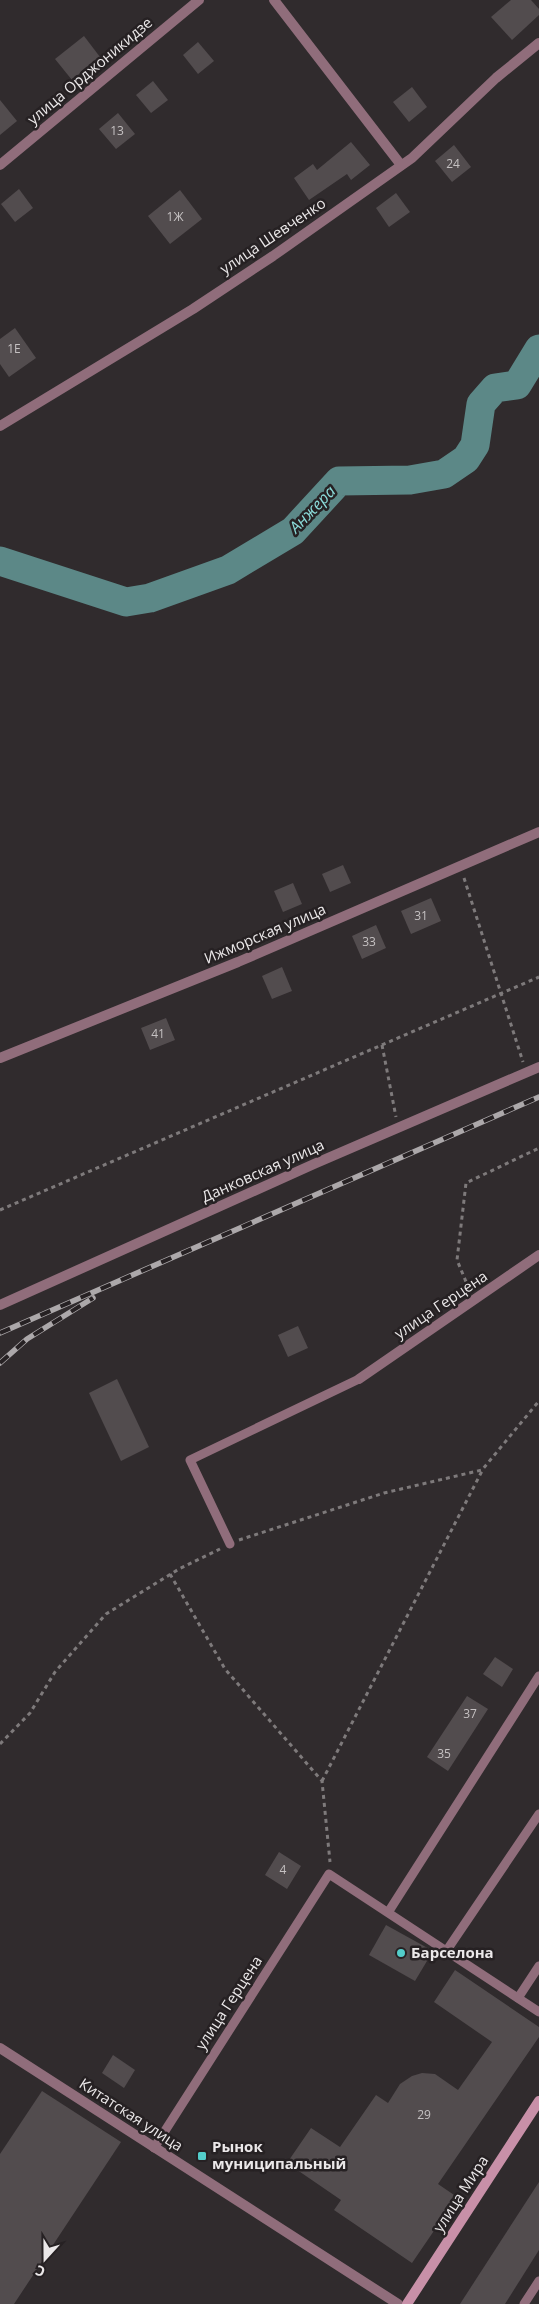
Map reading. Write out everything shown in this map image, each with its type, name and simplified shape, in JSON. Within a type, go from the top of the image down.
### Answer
[{"type":"main road","name":"улица Мира","points":[[407,2304],[539,2101]]},
{"type":"street","name":"улица Орджоникидзе","points":[[0,165],[199,0]]},
{"type":"street","points":[[274,0],[402,165]]},
{"type":"street","name":"улица Шевченко","points":[[1,423],[193,309],[273,256],[412,158],[496,78],[539,43]]},
{"type":"street","name":"Ижморская улица","points":[[0,1058],[238,962],[539,832]]},
{"type":"street","name":"Данковская улица","points":[[0,1305],[398,1127],[539,1067]]},
{"type":"street","name":"улица Герцена","points":[[359,1379],[539,1255]]},
{"type":"street","name":"Китатская улица","points":[[0,2048],[398,2304]]},
{"type":"lane","points":[[230,1544],[190,1460],[359,1379]]},
{"type":"lane","points":[[389,1911],[539,1676]]},
{"type":"lane","points":[[447,1950],[539,1814]]},
{"type":"lane","points":[[330,1874],[389,1911],[539,2012]]},
{"type":"lane","name":"улица Герцена","points":[[154,2148],[330,1874]]},
{"type":"lane","points":[[518,1998],[539,1966]]},
{"type":"lane","points":[[524,2304],[539,2281]]},
{"type":"path","points":[[461,866],[526,1072]]},
{"type":"path","points":[[0,1210],[539,977]]},
{"type":"path","points":[[382,1045],[398,1127]]},
{"type":"path","points":[[474,1300],[457,1260],[466,1183],[539,1148]]},
{"type":"path","points":[[330,1874],[322,1782],[482,1470],[539,1401]]},
{"type":"path","points":[[0,1744],[30,1713],[55,1672],[106,1614],[170,1574],[245,1537],[384,1493],[482,1470]]},
{"type":"path","points":[[170,1574],[225,1668],[322,1782]]},
{"type":"building","points":[[511,0],[531,0],[539,9],[539,15],[512,40],[491,17]]},
{"type":"building","points":[[84,36],[100,57],[72,80],[55,59]]},
{"type":"building","points":[[198,42],[214,61],[198,74],[183,55]]},
{"type":"building","points":[[153,81],[168,100],[151,113],[136,95]]},
{"type":"building","points":[[412,87],[427,107],[409,122],[393,102]]},
{"type":"building","points":[[0,100],[17,121],[0,135]]},
{"type":"building","points":[[118,113],[135,134],[116,149],[99,129]]},
{"type":"building","points":[[351,142],[370,165],[351,180],[347,174],[309,200],[294,178],[313,164],[317,170]]},
{"type":"building","points":[[454,145],[471,167],[452,182],[435,161]]},
{"type":"building","points":[[19,189],[33,208],[15,222],[1,204]]},
{"type":"building","points":[[180,190],[202,219],[170,244],[148,216]]},
{"type":"building","points":[[396,193],[410,212],[389,227],[376,208]]},
{"type":"building","points":[[15,328],[36,358],[9,377],[0,364],[0,339]]},
{"type":"building","points":[[343,865],[351,883],[330,892],[322,874]]},
{"type":"building","points":[[293,883],[302,904],[283,912],[274,891]]},
{"type":"building","points":[[431,898],[441,921],[411,934],[401,911]]},
{"type":"building","points":[[376,925],[386,948],[362,959],[352,936]]},
{"type":"building","points":[[282,967],[292,991],[272,999],[262,976]]},
{"type":"building","points":[[166,1018],[175,1040],[150,1050],[141,1028]]},
{"type":"building","points":[[298,1326],[308,1348],[288,1357],[278,1335]]},
{"type":"building","points":[[117,1379],[149,1447],[121,1461],[89,1393]]},
{"type":"building","points":[[495,1657],[513,1669],[502,1687],[483,1674]]},
{"type":"building","points":[[467,1696],[488,1709],[448,1771],[427,1757]]},
{"type":"building","points":[[279,1852],[301,1866],[287,1889],[265,1875]]},
{"type":"building","name":"Барселона","points":[[386,1925],[433,1951],[415,1981],[369,1955]]},
{"type":"building","points":[[455,1970],[539,2027],[539,2037],[438,2184],[457,2197],[412,2263],[334,2210],[341,2200],[287,2163],[311,2128],[340,2147],[376,2095],[388,2103],[400,2084],[412,2076],[422,2073],[435,2074],[458,2090],[492,2042],[434,2002]]},
{"type":"building","points":[[113,2055],[135,2070],[124,2088],[102,2073]]},
{"type":"building","points":[[42,2091],[121,2142],[14,2304],[0,2304],[0,2154]]},
{"type":"building","points":[[539,2182],[539,2250],[505,2304],[460,2304]]},
{"type":"waterway","name":"Анжера","points":[[0,561],[126,602],[150,598],[228,570],[293,531],[339,481],[410,480],[444,474],[466,459],[475,445],[481,404],[495,388],[517,385],[539,349]]},
{"type":"railway","points":[[0,1333],[539,1097]]},
{"type":"railway","points":[[0,1363],[27,1339],[93,1298]]},
{"type":"place","name":"Барселона","points":[[401,1953]]},
{"type":"place","name":"Рынок муниципальный","points":[[202,2156]]}]
